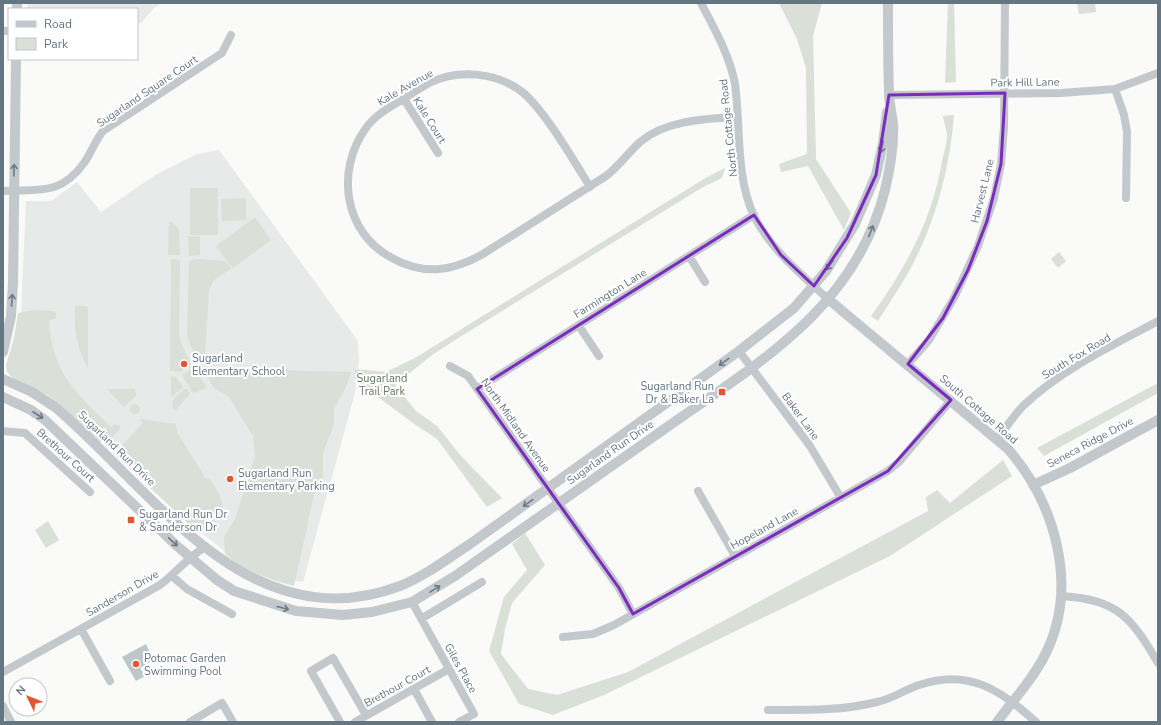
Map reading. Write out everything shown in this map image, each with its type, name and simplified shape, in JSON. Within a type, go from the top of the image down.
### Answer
[{"type":"street","name":"North Cottage Road","points":[[702,3],[729,62],[735,85],[742,171],[754,215],[781,255],[828,299]]},
{"type":"street","name":"Sugarland Run Drive","points":[[3,397],[31,410],[46,420],[189,557],[217,580],[234,591],[296,611],[343,615],[372,612],[412,602],[455,576],[752,368],[803,326],[828,299],[862,250],[880,205],[889,170],[893,124],[889,95],[888,3]]},
{"type":"street","name":"Harvest Lane","points":[[908,364],[929,340],[947,312],[968,270],[987,221],[1001,164],[1005,93],[1003,44],[1005,3]]},
{"type":"street","name":"Sugarland Square Court","points":[[3,191],[48,190],[70,180],[84,162],[94,143],[103,132],[222,53],[231,35]]},
{"type":"street","points":[[3,352],[8,333],[12,303],[16,60]]},
{"type":"street","name":"Park Hill Lane","points":[[889,95],[1061,93],[1115,88],[1158,72]]},
{"type":"street","name":"Kale Avenue","points":[[590,187],[535,105],[521,91],[502,81],[481,75],[450,76],[429,83],[383,111],[366,127],[354,150],[347,175],[349,201],[353,214],[363,233],[377,248],[400,263],[414,268],[433,270],[456,267],[469,262],[590,187],[616,168],[641,141],[662,128],[682,123],[737,117]]},
{"type":"street","points":[[1115,88],[1124,115],[1127,132],[1126,198]]},
{"type":"street","name":"Sugarland Run Drive","points":[[3,379],[32,392],[55,407],[205,547],[246,576],[283,591],[324,598],[365,594],[400,585],[425,574],[548,489],[739,352],[782,319],[814,286],[847,238],[876,175],[883,143],[889,95]]},
{"type":"street","name":"Kale Court","points":[[404,99],[438,153]]},
{"type":"street","name":"Farmington Lane","points":[[478,389],[754,215]]},
{"type":"street","points":[[689,256],[705,282]]},
{"type":"street","name":"South Cottage Road","points":[[828,299],[998,439],[1021,464],[1047,513],[1056,537],[1062,596],[1054,635],[1039,667],[1014,702],[997,722]]},
{"type":"street","name":"South Fox Road","points":[[998,439],[1023,407],[1045,387],[1065,373],[1158,321]]},
{"type":"street","points":[[578,326],[599,356]]},
{"type":"street","name":"Baker Lane","points":[[739,352],[810,446],[841,498]]},
{"type":"street","name":"North Midland Avenue","points":[[450,366],[468,376],[478,389],[619,588],[633,614]]},
{"type":"street","name":"Hopeland Lane","points":[[563,637],[593,634],[633,614],[888,471],[899,462],[951,400]]},
{"type":"street","name":"Seneca Ridge Drive","points":[[1033,485],[1070,468],[1158,420]]},
{"type":"street","name":"Brethour Court","points":[[3,431],[25,433],[90,492]]},
{"type":"street","points":[[698,491],[735,556]]},
{"type":"street","points":[[189,557],[205,547]]},
{"type":"street","name":"Sanderson Drive","points":[[3,672],[160,585],[172,576],[189,557]]},
{"type":"street","points":[[172,576],[187,589],[232,614]]},
{"type":"street","points":[[421,619],[482,582]]},
{"type":"street","points":[[1062,596],[1085,597],[1119,612],[1141,634],[1158,663]]},
{"type":"street","name":"Giles Place","points":[[412,602],[474,714],[459,722]]},
{"type":"street","name":"Sanderson Drive","points":[[81,629],[110,681]]},
{"type":"street","points":[[340,722],[311,671],[333,658],[366,715]]},
{"type":"street","name":"Brethour Court","points":[[355,722],[449,669]]},
{"type":"street","points":[[768,710],[819,710],[853,707],[877,702],[919,685],[949,678],[968,680],[982,684],[1014,702],[1036,722]]},
{"type":"street","points":[[414,689],[432,722]]},
{"type":"street","points":[[190,722],[222,703],[233,722]]},
{"type":"street","points":[[3,706],[11,722]]},
{"type":"highlighted area","points":[[1005,93],[1001,164],[987,221],[968,270],[943,318],[908,364],[951,400],[888,471],[633,614],[619,588],[477,389],[754,215],[781,255],[814,286],[847,238],[876,175],[889,95]]},
{"type":"shaded area","points":[[28,3],[162,3],[153,9],[141,23],[138,24],[138,8],[27,8]]},
{"type":"shaded area","name":"Sugarland Elementary School","points":[[219,150],[358,341],[359,359],[355,393],[303,582],[282,579],[262,572],[224,551],[195,527],[128,465],[87,423],[21,315],[26,201],[51,201],[77,182],[101,212],[157,174],[197,154]]},
{"type":"shaded area","name":"Potomac Garden Swimming Pool","points":[[146,644],[153,660],[140,668],[145,676],[136,681],[122,657]]},
{"type":"green space","points":[[779,3],[822,3],[813,36],[816,159],[851,213],[844,230],[808,166],[781,172],[779,164],[807,154],[806,68],[797,39]]},
{"type":"green space","points":[[948,3],[954,3],[956,82],[945,83]]},
{"type":"green space","points":[[1077,3],[1095,3],[1096,12],[1079,14]]},
{"type":"green space","points":[[954,115],[946,170],[931,224],[912,266],[878,321],[871,316],[906,262],[925,223],[938,182],[946,141],[947,134],[943,116]]},
{"type":"green space","name":"Sugarland Trail Park","points":[[725,168],[722,178],[703,187],[460,337],[432,355],[395,385],[416,411],[437,426],[461,456],[502,498],[487,507],[437,439],[355,380],[355,369],[386,372],[415,358],[707,177]]},
{"type":"green space","points":[[190,188],[218,188],[218,235],[190,235]]},
{"type":"green space","points":[[246,198],[246,220],[222,221],[221,199]]},
{"type":"green space","points":[[255,217],[271,240],[233,268],[216,246]]},
{"type":"green space","points":[[169,222],[179,229],[180,255],[168,255]]},
{"type":"green space","points":[[188,236],[200,237],[200,255],[189,256]]},
{"type":"green space","points":[[1059,252],[1066,261],[1058,268],[1051,259]]},
{"type":"green space","points":[[171,259],[180,260],[179,333],[181,343],[191,364],[180,372],[170,371]]},
{"type":"green space","points":[[198,259],[225,261],[232,268],[214,280],[209,290],[205,354],[211,362],[198,363],[187,336],[189,261]]},
{"type":"green space","points":[[75,306],[86,306],[88,308],[88,368],[78,345],[75,322]]},
{"type":"green space","points":[[35,310],[53,311],[56,313],[56,318],[49,321],[51,339],[55,355],[68,381],[111,427],[115,424],[120,426],[120,429],[108,442],[99,442],[59,404],[47,395],[13,378],[7,372],[6,365],[14,338],[18,313]]},
{"type":"green space","points":[[194,368],[207,388],[193,393],[182,375]]},
{"type":"green space","points":[[202,368],[351,372],[346,387],[334,409],[334,425],[323,452],[323,478],[315,490],[294,586],[249,570],[225,554],[224,536],[235,519],[255,456],[253,436],[229,397],[214,388]]},
{"type":"green space","points":[[171,376],[176,377],[183,387],[171,398]]},
{"type":"green space","points":[[1158,383],[1158,393],[1044,456],[1037,448]]},
{"type":"green space","points":[[107,389],[135,389],[136,396],[124,407]]},
{"type":"green space","points":[[184,389],[187,389],[190,394],[176,410],[173,409],[172,406],[174,400]]},
{"type":"green space","points":[[133,404],[137,404],[140,409],[137,414],[133,414],[130,411],[130,407]]},
{"type":"green space","points":[[139,419],[176,424],[177,432],[206,479],[209,478],[221,498],[222,512],[215,521],[210,524],[191,526],[114,454],[143,423]]},
{"type":"green space","points":[[1003,460],[1012,476],[890,556],[604,695],[553,715],[519,704],[489,651],[504,597],[527,570],[512,544],[525,533],[545,565],[512,603],[505,629],[501,654],[528,689],[557,695],[628,672],[928,511],[926,497],[937,490],[950,503]]},
{"type":"green space","points":[[48,521],[59,540],[46,548],[35,530]]},
{"type":"place","name":"Sugarland Elementary School","points":[[184,364]]},
{"type":"place","name":"Sugarland Run Dr & Baker La","points":[[722,392]]},
{"type":"place","name":"Sugarland Run Elementary Parking","points":[[230,479]]},
{"type":"place","name":"Sugarland Run Dr & Sanderson Dr","points":[[131,520]]},
{"type":"place","name":"Potomac Garden Swimming Pool","points":[[136,664]]}]
